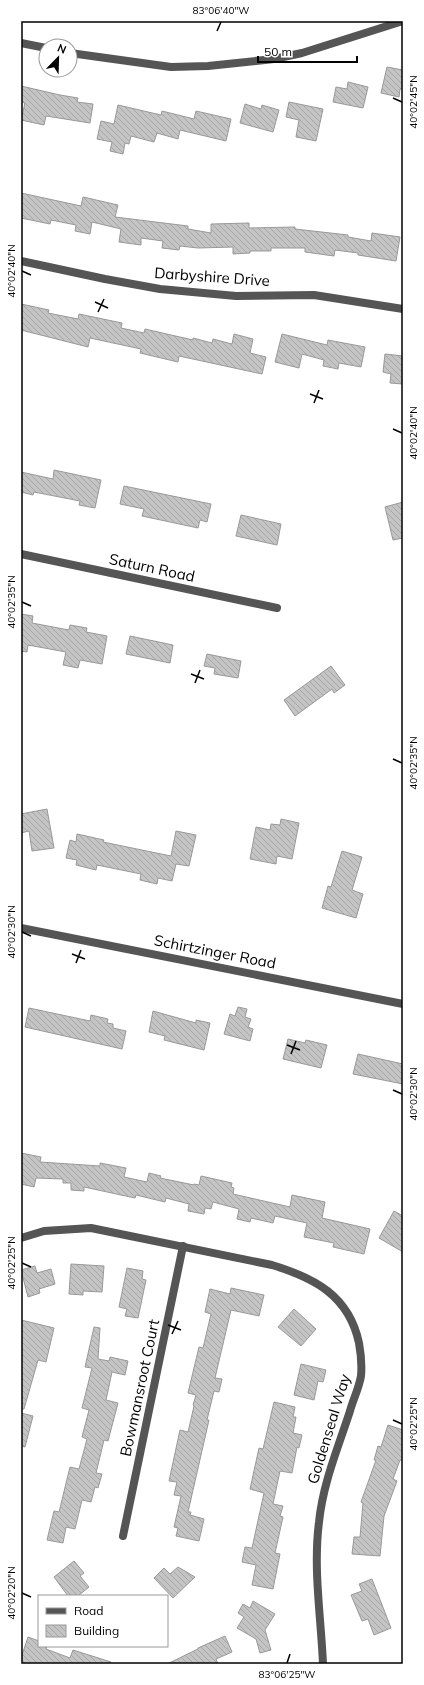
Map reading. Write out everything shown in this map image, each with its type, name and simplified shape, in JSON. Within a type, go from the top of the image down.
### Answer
[{"type":"street","points":[[78,54],[171,67],[208,66],[302,53],[399,21]]},
{"type":"street","points":[[21,43],[38,46]]},
{"type":"street","name":"Darbyshire Drive","points":[[21,261],[160,289],[236,296],[314,296],[403,309]]},
{"type":"street","name":"Saturn Road","points":[[21,554],[277,608]]},
{"type":"street","name":"Schirtzinger Road","points":[[21,928],[403,1004]]},
{"type":"street","name":"Goldenseal Way","points":[[21,1238],[44,1231],[91,1228],[272,1265],[290,1270],[331,1292],[348,1311],[356,1331],[361,1354],[360,1376],[325,1484],[318,1522],[317,1577],[323,1664]]},
{"type":"street","name":"Bowmansroot Court","points":[[123,1536],[184,1246]]},
{"type":"building","points":[[387,67],[403,70],[403,89],[400,89],[399,97],[381,93]]},
{"type":"building","points":[[348,82],[368,87],[363,108],[333,102],[336,87],[347,89]]},
{"type":"building","points":[[21,86],[78,98],[77,102],[93,104],[90,123],[46,116],[44,125],[21,120],[25,103],[21,102]]},
{"type":"building","points":[[289,102],[323,109],[316,141],[296,137],[299,120],[286,117]]},
{"type":"building","points":[[245,104],[261,109],[262,105],[279,110],[273,132],[240,123]]},
{"type":"building","points":[[118,105],[161,115],[162,111],[194,119],[196,111],[231,119],[226,141],[180,130],[178,139],[157,133],[154,142],[131,136],[129,144],[125,143],[123,154],[110,151],[112,142],[97,139],[101,121],[114,124]]},
{"type":"building","points":[[21,193],[81,206],[83,197],[118,205],[115,217],[188,226],[188,229],[211,233],[211,224],[249,223],[249,228],[295,227],[295,229],[348,235],[348,237],[371,241],[372,233],[400,237],[396,261],[335,250],[334,256],[305,252],[305,248],[271,248],[271,251],[250,251],[250,253],[233,254],[233,247],[198,248],[180,246],[179,250],[162,248],[163,241],[141,238],[141,245],[119,242],[121,229],[92,222],[90,234],[75,231],[76,225],[51,220],[50,224],[21,218]]},
{"type":"building","points":[[21,304],[49,310],[48,313],[78,319],[79,314],[122,323],[121,328],[144,333],[145,329],[212,343],[213,339],[232,344],[234,334],[253,339],[250,353],[266,357],[262,374],[179,356],[178,362],[140,353],[141,349],[90,338],[88,347],[21,330]]},
{"type":"building","points":[[282,334],[327,345],[328,340],[365,347],[361,367],[339,363],[338,369],[323,366],[324,360],[302,354],[299,368],[275,362]]},
{"type":"building","points":[[385,354],[403,356],[403,384],[390,383],[391,374],[383,372]]},
{"type":"building","points":[[54,470],[101,480],[95,508],[79,505],[80,501],[34,492],[33,495],[21,492],[21,472],[53,479]]},
{"type":"building","points":[[124,486],[211,504],[207,522],[200,520],[198,528],[142,516],[144,509],[120,504]]},
{"type":"building","points":[[403,502],[403,538],[393,540],[385,507]]},
{"type":"building","points":[[241,515],[281,524],[277,545],[236,536]]},
{"type":"building","points":[[21,614],[33,616],[32,623],[69,630],[70,625],[87,628],[86,632],[107,636],[102,664],[80,660],[78,668],[63,665],[66,652],[28,645],[27,652],[21,651]]},
{"type":"building","points":[[130,636],[173,645],[170,663],[126,654]]},
{"type":"building","points":[[207,654],[241,661],[238,678],[214,674],[215,668],[204,666]]},
{"type":"building","points":[[331,666],[345,685],[334,693],[332,689],[295,716],[284,700]]},
{"type":"building","points":[[47,809],[54,848],[32,851],[29,831],[21,833],[21,814]]},
{"type":"building","points":[[281,819],[299,823],[292,859],[277,856],[276,864],[250,859],[256,827],[270,830],[271,824],[280,825]]},
{"type":"building","points":[[176,831],[196,835],[189,866],[176,864],[172,881],[158,878],[157,884],[140,880],[141,874],[97,865],[96,870],[76,865],[77,860],[66,858],[70,840],[76,842],[77,834],[104,840],[103,842],[171,856]]},
{"type":"building","points":[[342,851],[362,857],[352,890],[363,894],[356,918],[322,908],[328,886],[331,887]]},
{"type":"building","points":[[238,1007],[247,1009],[245,1017],[251,1019],[248,1027],[253,1029],[250,1041],[224,1034],[230,1014],[235,1016]]},
{"type":"building","points":[[29,1008],[90,1021],[91,1015],[108,1019],[107,1023],[113,1024],[113,1028],[126,1031],[122,1049],[25,1027]]},
{"type":"building","points":[[153,1011],[196,1023],[196,1020],[210,1023],[204,1050],[164,1040],[165,1036],[149,1032]]},
{"type":"building","points":[[288,1039],[305,1043],[306,1040],[327,1045],[321,1068],[283,1059]]},
{"type":"building","points":[[358,1054],[403,1064],[403,1084],[353,1074]]},
{"type":"building","points":[[21,1153],[41,1157],[40,1162],[100,1166],[100,1163],[126,1168],[124,1177],[147,1182],[149,1173],[161,1176],[160,1178],[199,1185],[201,1176],[232,1183],[231,1187],[234,1188],[233,1194],[290,1207],[292,1195],[325,1202],[322,1218],[370,1229],[364,1254],[333,1247],[334,1243],[304,1237],[307,1223],[275,1216],[273,1223],[251,1218],[250,1222],[237,1219],[239,1209],[213,1202],[211,1209],[205,1208],[204,1214],[188,1211],[189,1204],[166,1198],[165,1202],[136,1195],[135,1198],[84,1187],[84,1191],[71,1190],[71,1183],[63,1183],[63,1179],[36,1178],[34,1187],[21,1184]]},
{"type":"building","points":[[394,1211],[403,1216],[403,1252],[379,1238]]},
{"type":"building","points":[[71,1264],[104,1266],[102,1292],[83,1291],[83,1295],[69,1294]]},
{"type":"building","points":[[35,1266],[37,1273],[51,1269],[55,1284],[39,1289],[40,1293],[28,1297],[21,1270]]},
{"type":"building","points":[[127,1268],[143,1271],[142,1279],[146,1280],[138,1318],[125,1316],[127,1309],[119,1307]]},
{"type":"building","points":[[231,1288],[264,1295],[259,1316],[231,1310],[215,1378],[222,1379],[219,1392],[214,1391],[207,1420],[209,1420],[188,1512],[191,1512],[190,1515],[204,1519],[199,1541],[176,1536],[178,1528],[174,1527],[181,1496],[174,1495],[177,1482],[169,1481],[180,1430],[188,1432],[194,1406],[196,1395],[188,1393],[199,1347],[203,1348],[211,1314],[205,1312],[210,1289],[230,1294]]},
{"type":"building","points":[[294,1309],[316,1329],[301,1346],[278,1327]]},
{"type":"building","points":[[21,1320],[54,1328],[46,1362],[38,1360],[24,1409],[21,1409]]},
{"type":"building","points":[[94,1327],[100,1328],[98,1359],[109,1361],[110,1357],[128,1361],[125,1375],[112,1372],[106,1400],[118,1403],[108,1441],[104,1440],[96,1473],[102,1474],[98,1488],[95,1487],[91,1502],[82,1500],[75,1529],[66,1527],[63,1543],[47,1540],[54,1511],[59,1512],[70,1467],[79,1469],[87,1439],[82,1437],[89,1410],[82,1408],[92,1368],[85,1367]]},
{"type":"building","points":[[301,1364],[326,1370],[323,1382],[318,1381],[314,1400],[294,1395]]},
{"type":"building","points":[[274,1402],[295,1407],[293,1417],[296,1417],[293,1433],[302,1435],[299,1448],[297,1447],[292,1473],[280,1471],[273,1504],[283,1506],[280,1516],[283,1517],[275,1553],[280,1554],[273,1589],[252,1585],[256,1565],[242,1562],[245,1547],[252,1548],[264,1493],[250,1489],[259,1448],[263,1449]]},
{"type":"building","points":[[21,1413],[33,1416],[25,1447],[21,1446]]},
{"type":"building","points":[[388,1425],[403,1430],[403,1461],[400,1460],[393,1479],[397,1481],[384,1516],[380,1556],[352,1554],[354,1537],[360,1537],[363,1503],[361,1502],[376,1460],[374,1460],[378,1446],[381,1447]]},
{"type":"building","points":[[74,1561],[84,1573],[80,1576],[89,1587],[79,1595],[67,1595],[54,1577]]},
{"type":"building","points":[[178,1567],[195,1577],[173,1598],[154,1578],[164,1568],[170,1574]]},
{"type":"building","points":[[372,1579],[391,1628],[374,1635],[368,1619],[362,1621],[351,1595],[362,1591],[359,1584]]},
{"type":"building","points":[[253,1601],[275,1614],[265,1630],[271,1650],[260,1653],[256,1639],[237,1628],[244,1617],[238,1613],[243,1604],[250,1608]]},
{"type":"building","points":[[225,1636],[232,1652],[216,1659],[218,1664],[167,1664],[198,1648]]},
{"type":"building","points":[[28,1637],[38,1641],[38,1647],[47,1647],[46,1649],[70,1658],[73,1650],[111,1662],[110,1664],[21,1664],[21,1658]]}]
